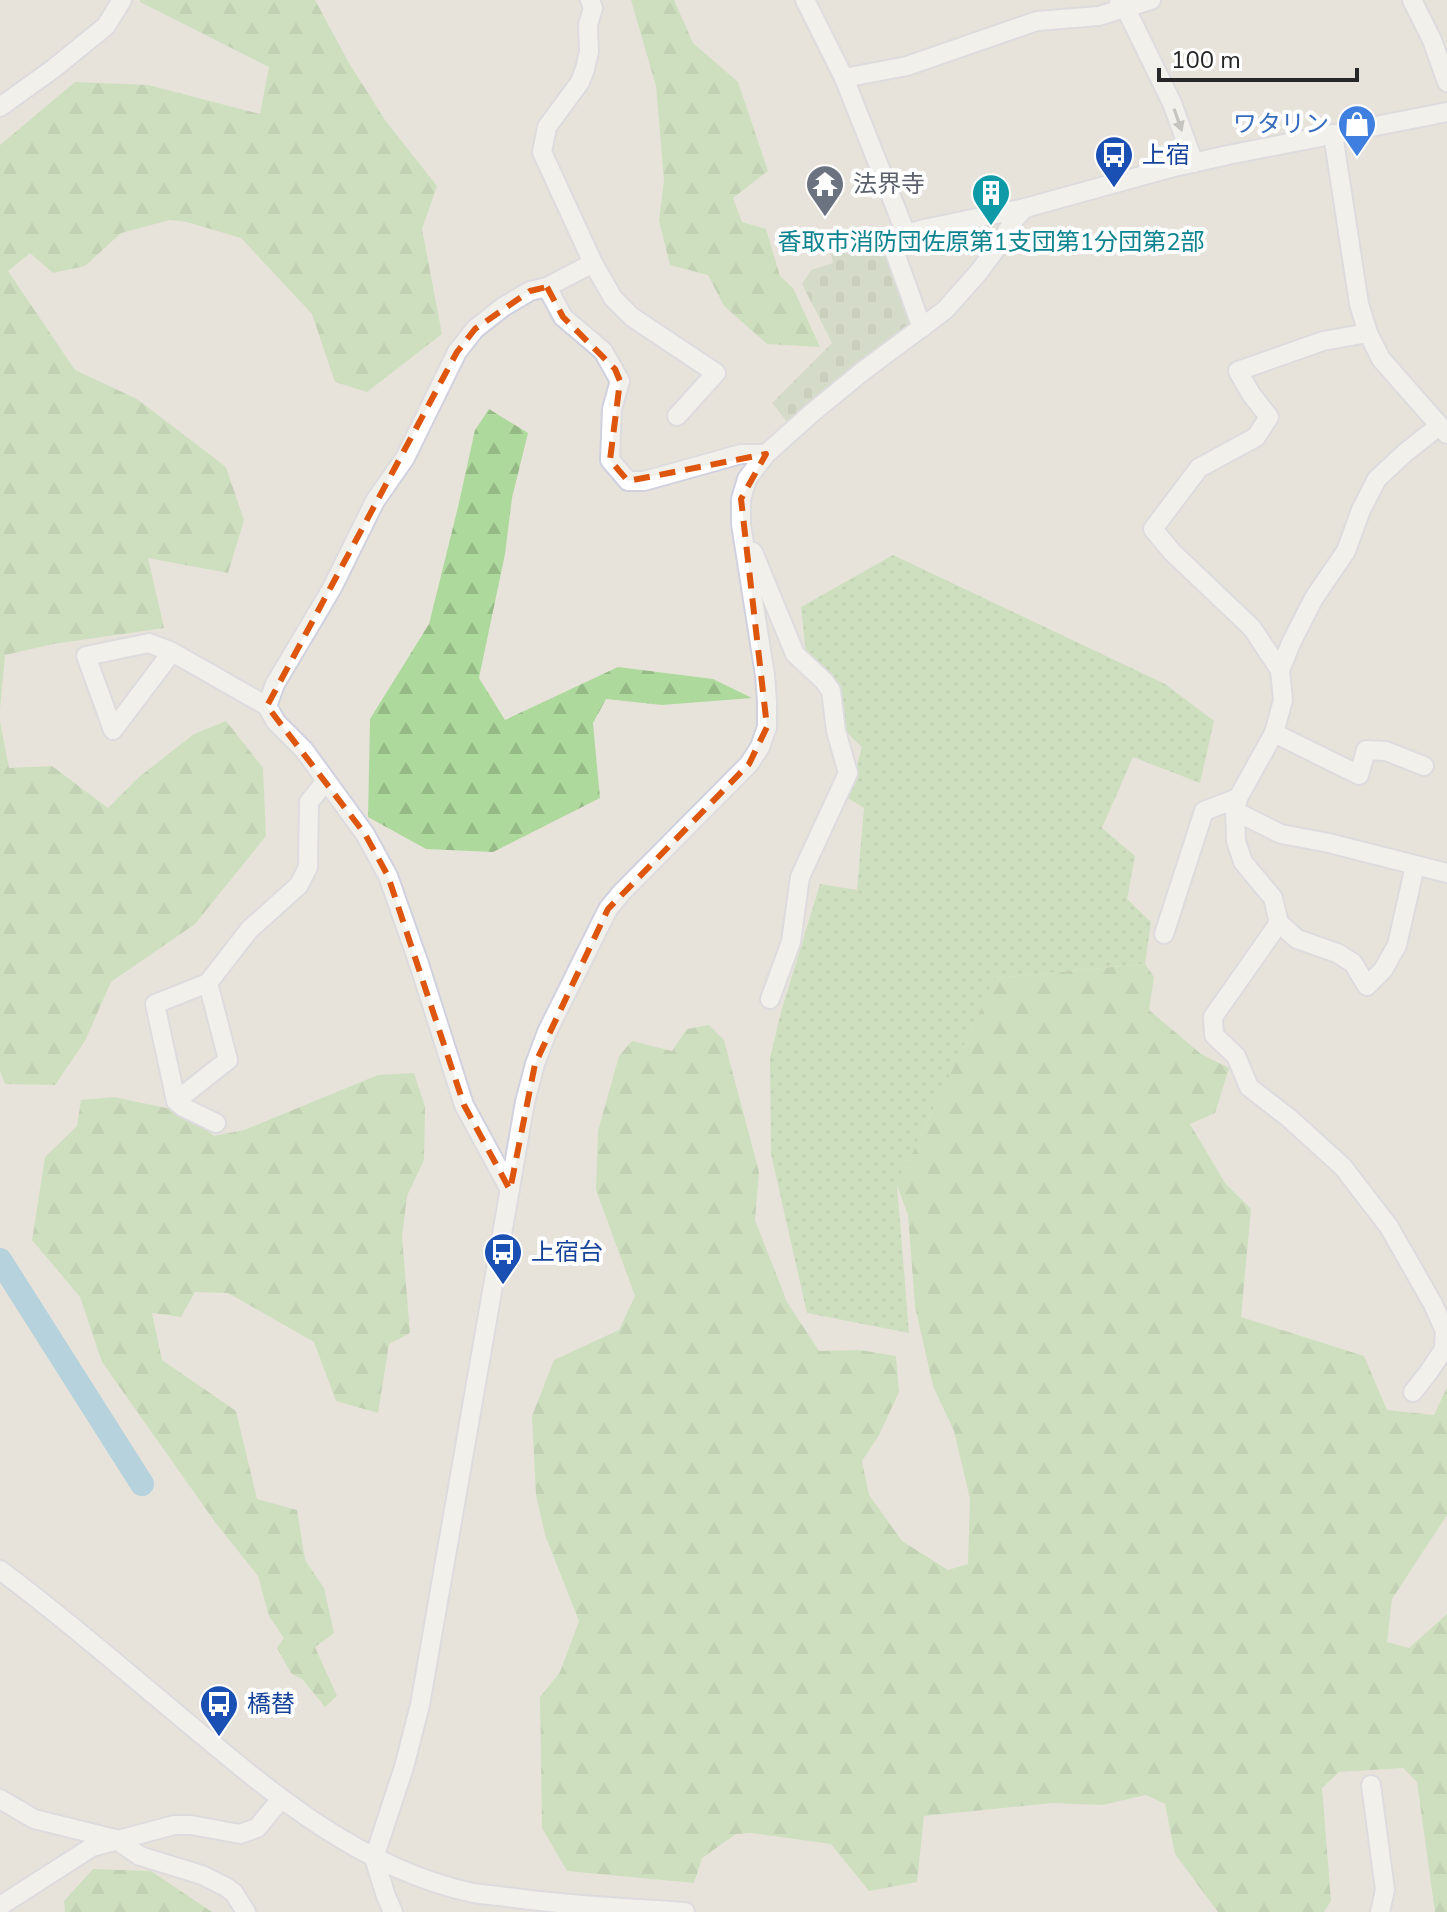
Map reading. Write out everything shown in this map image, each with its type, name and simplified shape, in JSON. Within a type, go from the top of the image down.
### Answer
[{"type":"street","points":[[0,107],[106,26],[122,0]]},
{"type":"street","points":[[590,0],[593,8],[588,25],[589,52],[585,69],[580,82],[547,127],[542,152],[593,263],[613,298],[632,317],[716,373],[677,416]]},
{"type":"street","points":[[805,0],[844,78],[906,234]]},
{"type":"street","points":[[844,78],[907,66],[1037,21],[1099,16],[1122,4],[1151,0]]},
{"type":"street","points":[[1412,0],[1432,40],[1447,82]]},
{"type":"street","points":[[1122,4],[1172,103],[1194,163]]},
{"type":"street","points":[[922,328],[890,239],[1025,208],[1194,163],[1447,112]]},
{"type":"street","points":[[1333,134],[1359,304],[1368,333],[1381,359],[1443,430],[1406,452],[1377,479],[1361,510],[1346,551],[1314,598],[1291,643],[1280,670],[1283,700],[1274,733],[1236,805],[1236,841],[1243,862],[1273,898],[1279,923],[1297,939],[1337,953],[1353,963],[1367,986],[1383,970],[1397,945],[1415,866]]},
{"type":"street","points":[[393,1912],[374,1858],[404,1767],[420,1705],[525,1102],[535,1064],[547,1032],[608,909],[749,764],[760,747],[767,727],[765,675],[741,524],[741,499],[747,479],[766,454],[813,412],[945,310],[978,273],[1025,208]]},
{"type":"street","points":[[267,706],[275,684],[332,588],[375,501],[405,458],[457,352],[475,329],[503,307],[530,291],[547,287],[593,263]]},
{"type":"street","points":[[547,287],[563,317],[603,351],[615,369],[620,381],[612,409],[610,460],[628,481],[644,481],[741,454],[766,454]]},
{"type":"street","points":[[1280,670],[1252,628],[1172,552],[1153,529],[1199,468],[1256,437],[1269,417],[1238,371],[1323,341],[1368,333]]},
{"type":"street","points":[[741,524],[795,654],[831,691],[836,731],[848,773],[800,877],[791,942],[770,999]]},
{"type":"street","points":[[172,652],[113,730],[86,656],[149,643],[172,652],[267,706],[276,722],[304,750],[365,834],[388,876],[464,1105],[510,1190]]},
{"type":"street","points":[[1274,733],[1359,775],[1366,750],[1386,751],[1424,766]]},
{"type":"street","points":[[216,1123],[176,1101],[155,1004],[208,983],[249,930],[299,885],[308,867],[309,802],[326,781]]},
{"type":"street","points":[[1164,934],[1204,811],[1236,805],[1281,834],[1447,873]]},
{"type":"street","points":[[1279,923],[1219,1006],[1213,1017],[1214,1035],[1236,1056],[1249,1087],[1343,1167],[1389,1227],[1433,1304],[1445,1331],[1444,1349],[1413,1392]]},
{"type":"street","points":[[176,1101],[228,1060],[208,983]]},
{"type":"street","points":[[0,1570],[45,1603],[261,1785],[324,1830],[374,1858],[421,1877],[473,1892],[540,1902],[685,1912]]},
{"type":"street","points":[[1371,1785],[1385,1890],[1380,1912]]},
{"type":"street","points":[[0,1799],[34,1819],[115,1839],[140,1856],[202,1875],[234,1893],[246,1912]]},
{"type":"street","points":[[0,1906],[92,1847],[174,1825],[240,1834],[257,1828],[281,1799]]},
{"type":"highlighted area","points":[[547,287],[563,317],[615,369],[620,381],[610,460],[628,481],[766,454],[741,499],[767,727],[749,764],[608,909],[535,1064],[510,1190],[464,1105],[388,876],[365,834],[267,706],[457,352],[475,329],[530,291]]},
{"type":"green space","points":[[140,0],[315,0],[385,120],[437,186],[422,229],[442,334],[367,392],[335,382],[312,314],[241,238],[187,222],[170,220],[121,233],[85,266],[53,273],[30,253],[8,271],[75,370],[137,399],[226,467],[244,520],[228,573],[148,558],[164,628],[53,644],[5,655],[0,709],[0,145],[75,82],[148,85],[260,114],[269,67]]},
{"type":"green space","points":[[631,0],[674,0],[693,43],[738,82],[768,171],[733,198],[742,222],[766,229],[780,276],[793,288],[820,347],[767,344],[724,306],[708,275],[670,265],[659,221],[664,181],[656,86]]},
{"type":"green space","points":[[887,246],[916,319],[851,367],[788,423],[772,403],[832,343],[802,284],[811,270],[833,263],[830,249]]},
{"type":"green space","points":[[489,409],[528,433],[512,498],[505,554],[479,678],[505,720],[618,667],[713,679],[752,698],[662,705],[606,699],[593,723],[600,798],[493,852],[426,849],[368,817],[370,719],[429,624],[475,430]]},
{"type":"green space","points":[[893,555],[1165,684],[1214,721],[1200,783],[1133,757],[1102,828],[1135,856],[1127,899],[1151,922],[1145,964],[996,978],[897,1185],[909,1333],[807,1313],[771,1154],[770,1058],[781,1012],[820,884],[857,890],[864,808],[848,798],[862,747],[846,732],[833,676],[806,653],[801,607]]},
{"type":"green space","points":[[0,721],[9,768],[52,766],[108,808],[139,777],[194,734],[226,721],[263,768],[266,836],[195,924],[111,982],[85,1041],[55,1085],[5,1084],[0,1071]]},
{"type":"green space","points":[[1145,964],[1154,977],[1149,1010],[1201,1054],[1229,1068],[1215,1113],[1190,1124],[1225,1183],[1251,1209],[1241,1317],[1364,1356],[1387,1410],[1434,1415],[1447,1387],[1447,1515],[1392,1599],[1387,1642],[1409,1648],[1447,1614],[1447,1912],[1435,1912],[1417,1782],[1403,1768],[1339,1772],[1322,1788],[1331,1901],[1324,1912],[1218,1912],[1175,1854],[1165,1804],[1146,1795],[1102,1805],[1052,1803],[924,1816],[917,1882],[869,1891],[831,1844],[752,1833],[736,1834],[702,1858],[694,1883],[567,1871],[542,1828],[540,1697],[560,1672],[579,1621],[545,1535],[536,1495],[532,1416],[554,1360],[619,1330],[635,1296],[596,1190],[598,1131],[619,1056],[632,1041],[672,1051],[687,1029],[709,1025],[724,1040],[759,1172],[755,1220],[787,1302],[819,1351],[860,1350],[896,1356],[899,1392],[879,1435],[862,1461],[869,1495],[902,1541],[948,1570],[968,1564],[970,1499],[954,1431],[933,1386],[915,1306],[908,1215],[897,1185],[996,978]]},
{"type":"green space","points":[[414,1073],[425,1107],[424,1160],[407,1196],[402,1237],[410,1333],[389,1344],[378,1413],[336,1401],[314,1342],[228,1293],[195,1292],[181,1317],[152,1313],[162,1360],[236,1411],[257,1499],[297,1510],[305,1560],[324,1588],[334,1633],[315,1647],[337,1696],[325,1707],[303,1680],[291,1673],[277,1648],[284,1638],[269,1616],[258,1576],[215,1522],[102,1362],[80,1297],[32,1240],[45,1157],[77,1126],[81,1100],[114,1097],[185,1112],[214,1136],[244,1130],[378,1075]]},
{"type":"green space","points":[[93,1869],[151,1871],[212,1912],[65,1912],[64,1901]]},
{"type":"waterway","points":[[0,1260],[142,1484]]},
{"type":"place","name":"ワタリン","points":[[1357,158]]},
{"type":"place","name":"上宿","points":[[1114,189]]},
{"type":"place","name":"法界寺","points":[[825,218]]},
{"type":"place","name":"香取市消防団佐原第1支団第1分団第2部","points":[[991,227]]},
{"type":"place","name":"上宿台","points":[[503,1286]]},
{"type":"place","name":"橋替","points":[[219,1738]]}]
